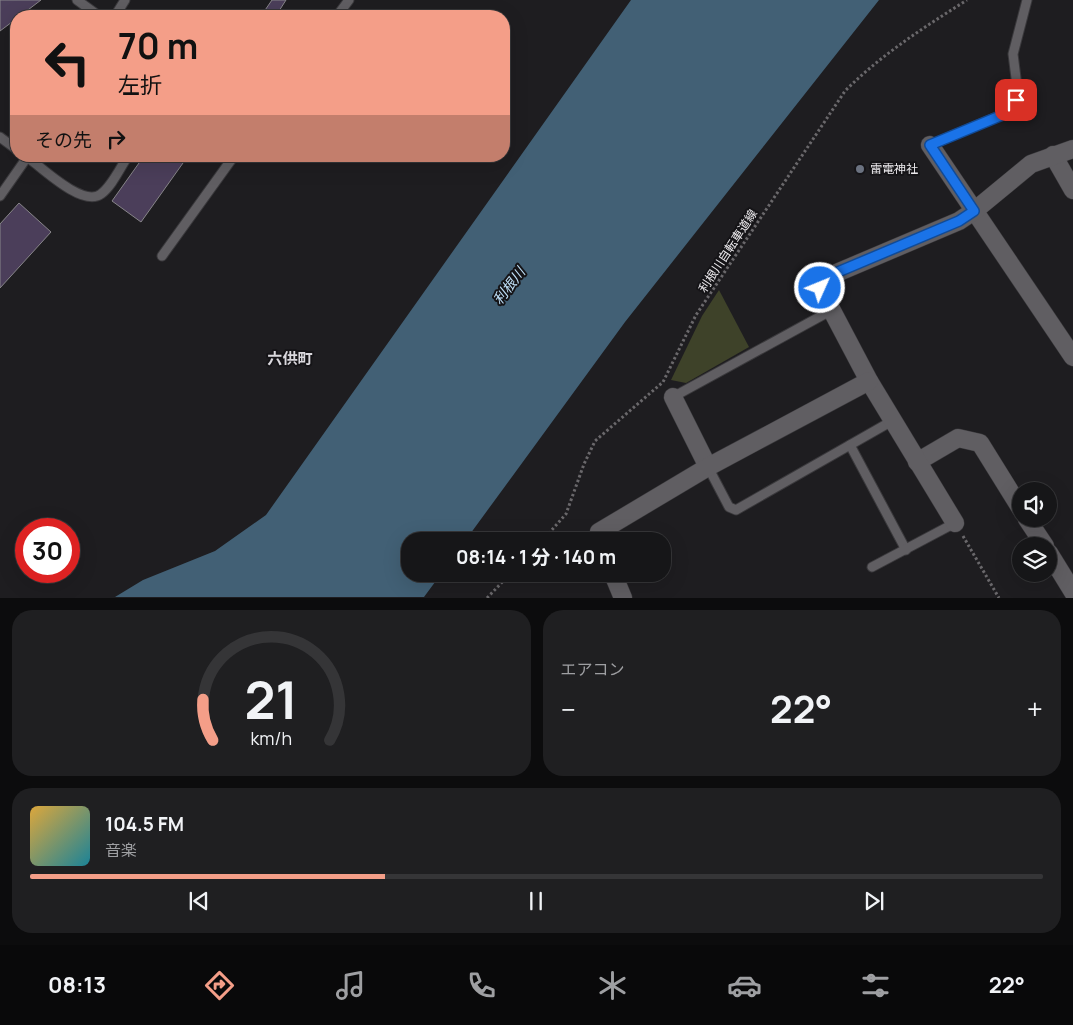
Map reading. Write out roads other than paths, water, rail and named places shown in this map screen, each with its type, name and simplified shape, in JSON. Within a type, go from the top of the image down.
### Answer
[{"type":"street","points":[[930,145],[1073,357]]},
{"type":"street","points":[[954,523],[869,381],[820,288],[820,280],[959,221],[1031,164],[1073,149]]},
{"type":"street","points":[[1053,155],[1073,190]]},
{"type":"street","points":[[599,532],[708,467],[869,381]]},
{"type":"street","points":[[674,397],[708,467]]},
{"type":"street","points":[[917,462],[958,438],[980,444],[1012,495]]},
{"type":"street","points":[[1057,566],[1073,592]]},
{"type":"street","points":[[616,582],[623,598]]},
{"type":"lane","points":[[77,0],[91,10]]},
{"type":"lane","points":[[930,145],[1000,116],[1013,105],[1017,86],[1012,54],[1026,0]]},
{"type":"lane","points":[[0,196],[24,162]]},
{"type":"lane","points":[[35,162],[76,193],[90,198],[103,193],[124,162]]},
{"type":"lane","points":[[162,256],[230,162]]},
{"type":"lane","points":[[674,397],[832,310]]},
{"type":"lane","points":[[708,467],[729,507],[736,510],[892,421]]},
{"type":"lane","points":[[850,445],[906,550]]},
{"type":"lane","points":[[872,567],[954,523]]},
{"type":"water","name":"利根川","points":[[631,0],[879,0],[625,322],[472,532],[401,532],[401,582],[435,582],[424,597],[115,597],[143,580],[215,551],[266,515]]},
{"type":"place","name":"雷電神社","points":[[860,169]]},
{"type":"district","name":"六供町","points":[[290,359]]}]
